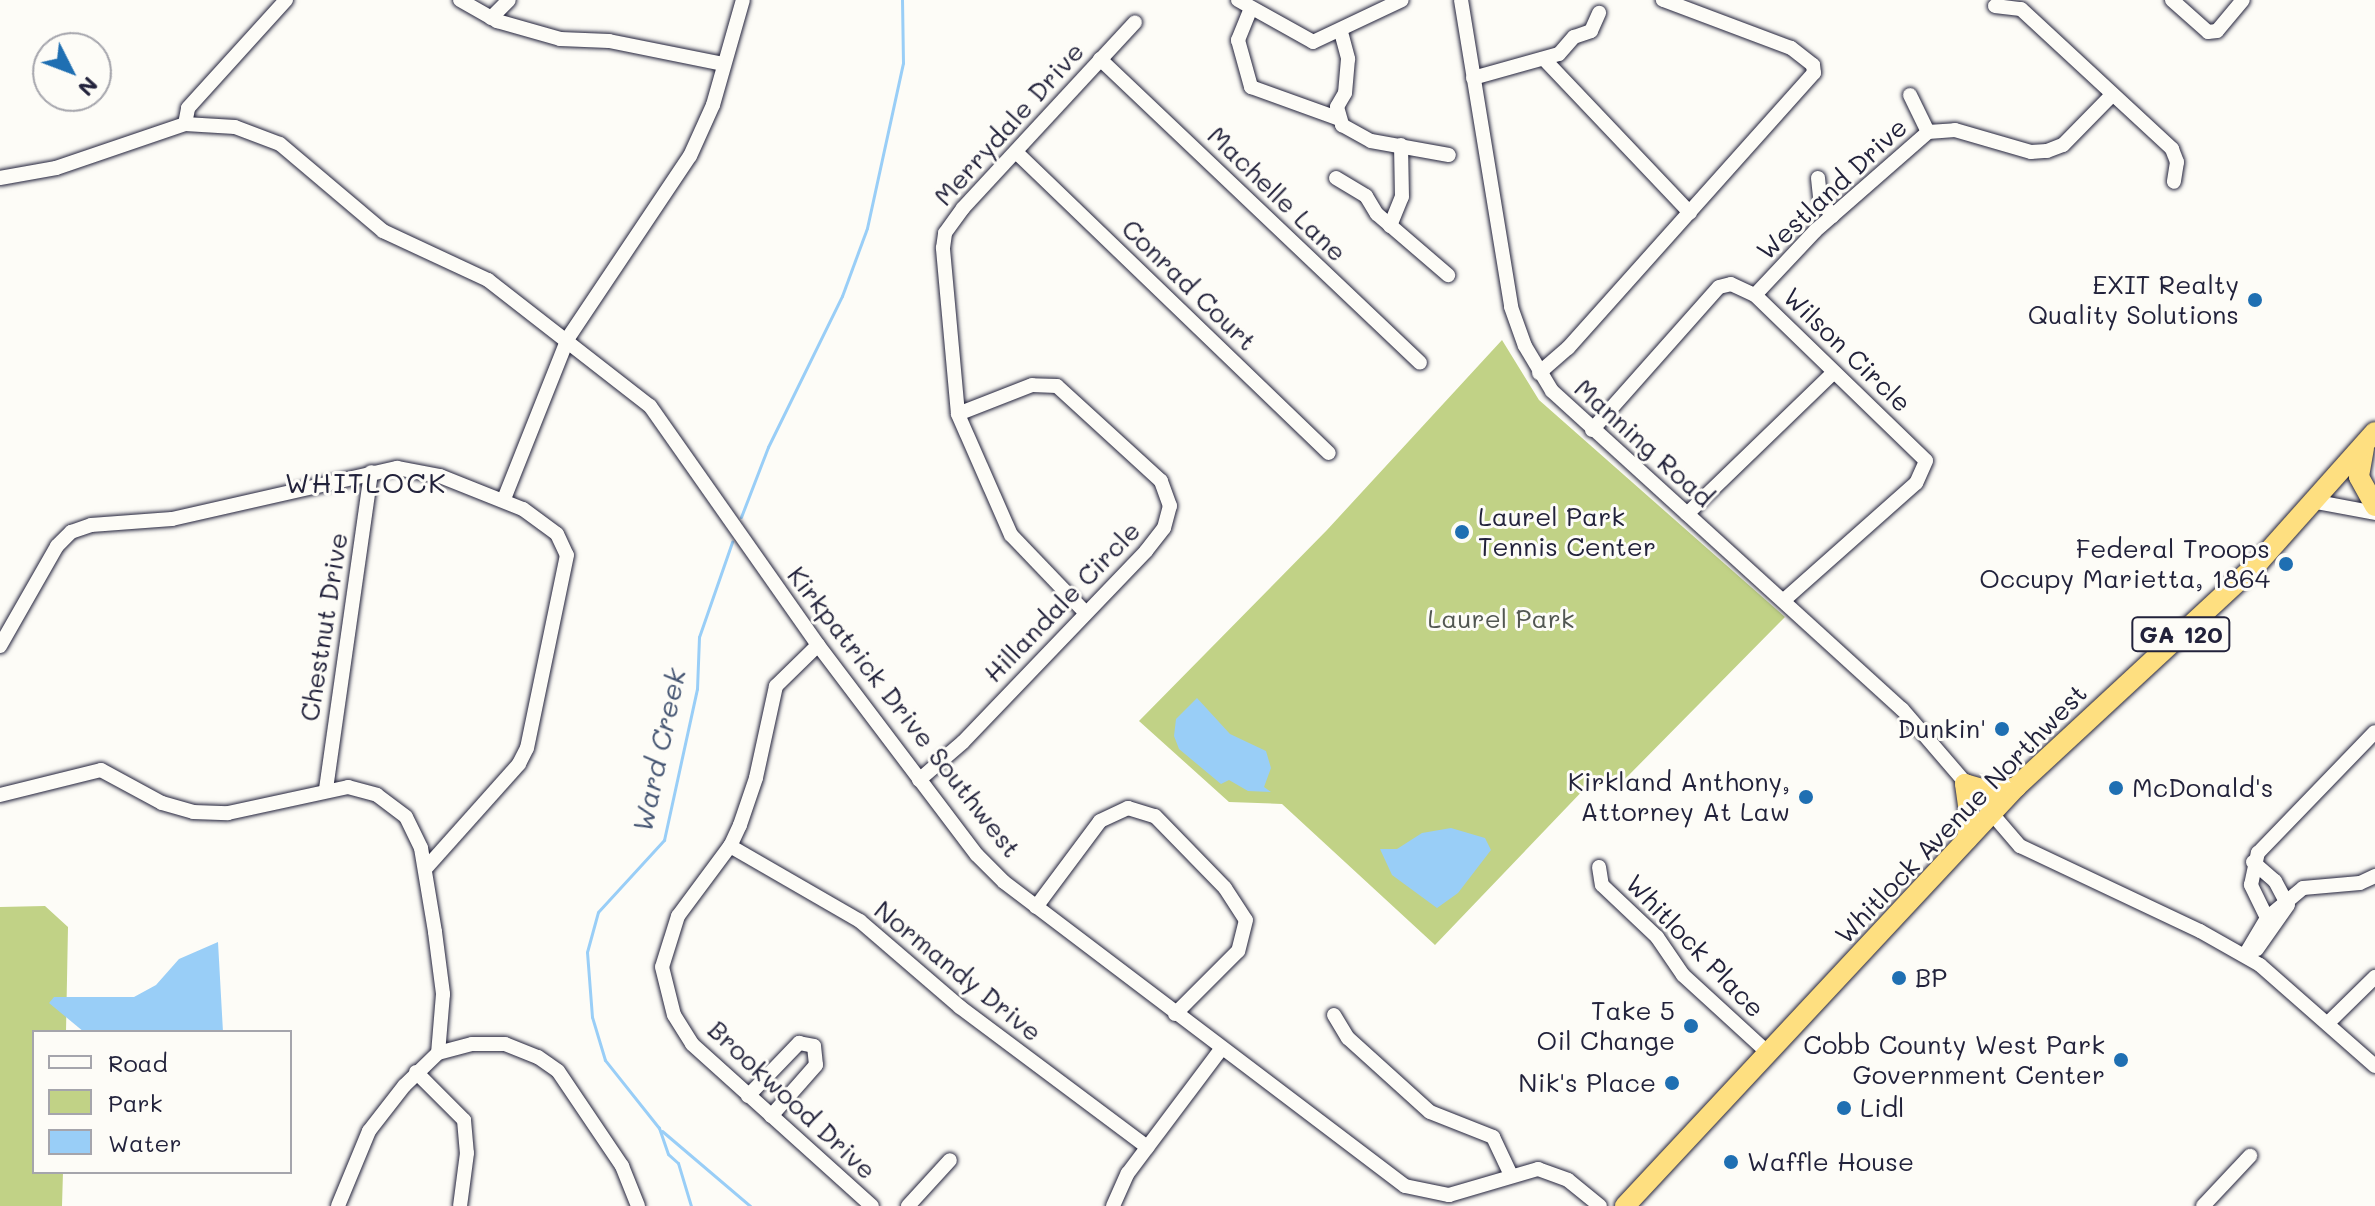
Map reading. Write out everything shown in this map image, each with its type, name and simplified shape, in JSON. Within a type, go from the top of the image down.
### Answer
[{"type":"highway","name":"Whitlock Avenue Northwest","points":[[1625,1206],[2016,787],[2248,573],[2317,502],[2370,438]]},
{"type":"highway","points":[[2370,438],[2359,477],[2375,506]]},
{"type":"highway","points":[[1967,840],[1970,820],[1965,784],[1993,792],[2016,787]]},
{"type":"street","points":[[0,178],[56,168],[185,124],[188,108],[286,0]]},
{"type":"street","points":[[460,0],[491,18],[560,39],[609,41],[723,64]]},
{"type":"street","points":[[491,18],[509,0]]},
{"type":"street","points":[[504,499],[568,338],[690,156],[743,0]]},
{"type":"street","points":[[1402,0],[1375,6],[1341,32],[1305,40],[1245,4],[1238,40],[1251,87],[1337,118],[1357,137],[1449,155]]},
{"type":"street","name":"Manning Road","points":[[1461,0],[1511,307],[1539,373],[1592,430],[1902,709],[1990,815],[2038,858],[2245,955],[2375,1066]]},
{"type":"street","points":[[1539,373],[1795,99],[1814,73],[1813,65],[1791,48],[1663,0]]},
{"type":"street","points":[[2172,0],[2208,32],[2217,31],[2243,0]]},
{"type":"street","points":[[1995,6],[2021,9],[2172,149],[2177,162],[2174,182]]},
{"type":"street","points":[[1473,78],[1544,59],[1591,31],[1599,13]]},
{"type":"street","name":"Merrydale Drive","points":[[1084,611],[1011,535],[958,414],[943,263],[945,233],[1135,22]]},
{"type":"street","points":[[1337,118],[1348,59],[1341,32]]},
{"type":"street","name":"Machelle Lane","points":[[1100,59],[1420,363]]},
{"type":"street","points":[[1544,59],[1690,213]]},
{"type":"street","name":"Westland Drive","points":[[1755,295],[1832,216],[1928,132],[1955,130],[2031,152],[2047,151],[2063,145],[2113,94]]},
{"type":"street","points":[[1910,95],[1928,132]]},
{"type":"street","name":"Kirkpatrick Drive Southwest","points":[[185,124],[235,127],[280,144],[383,231],[488,280],[568,338],[650,406],[818,645],[977,855],[1036,907],[1175,1014],[1393,1179],[1416,1191],[1449,1200],[1511,1175],[1538,1169],[1558,1174],[1600,1206]]},
{"type":"street","points":[[1390,226],[1402,197],[1401,145]]},
{"type":"street","name":"Conrad Court","points":[[1016,152],[1329,453]]},
{"type":"street","points":[[1336,178],[1366,196],[1390,226],[1448,275]]},
{"type":"street","points":[[1818,178],[1820,198],[1832,216]]},
{"type":"street","name":"Wilson Circle","points":[[1592,430],[1719,287],[1731,284],[1755,295],[1926,461],[1916,483],[1784,600]]},
{"type":"street","points":[[1687,514],[1833,373]]},
{"type":"street","name":"Hillandale Circle","points":[[919,780],[963,742],[1164,528],[1170,506],[1161,481],[1057,386],[1032,385],[958,414]]},
{"type":"street","points":[[0,646],[57,546],[71,532],[91,525],[172,519],[371,472],[418,470],[504,499],[547,526],[566,551],[527,748],[519,764],[426,868]]},
{"type":"street","name":"Chestnut Drive","points":[[326,789],[371,472]]},
{"type":"street","points":[[2317,502],[2375,513]]},
{"type":"street","name":"Brookwood Drive","points":[[818,645],[776,686],[756,778],[730,846],[678,916],[662,967],[674,1015],[692,1044],[872,1206]]},
{"type":"street","points":[[2267,918],[2251,885],[2253,862],[2375,732]]},
{"type":"street","points":[[0,795],[94,770],[114,773],[151,798],[193,812],[241,810],[326,789],[357,788],[393,804],[416,834],[426,868],[443,994],[438,1053]]},
{"type":"street","points":[[1036,907],[1110,813],[1136,807],[1155,816],[1225,888],[1246,920],[1238,951],[1175,1014]]},
{"type":"street","name":"Normandy Drive","points":[[730,846],[860,921],[960,1007],[1147,1147]]},
{"type":"street","points":[[2245,955],[2258,949],[2288,908],[2286,900],[2253,862]]},
{"type":"street","name":"Whitlock Place","points":[[1599,867],[1602,885],[1657,937],[1683,975],[1768,1053]]},
{"type":"street","points":[[2245,955],[2267,918],[2286,900],[2312,883],[2353,884],[2375,876]]},
{"type":"street","points":[[2328,1023],[2375,977]]},
{"type":"street","points":[[1334,1015],[1348,1038],[1430,1112],[1493,1137],[1511,1175]]},
{"type":"street","points":[[748,1096],[799,1043],[814,1046],[816,1065],[771,1116]]},
{"type":"street","points":[[338,1206],[369,1131],[416,1072],[438,1053],[472,1044],[505,1044],[538,1057],[558,1071],[622,1166],[638,1206]]},
{"type":"street","points":[[1113,1206],[1147,1147],[1221,1049]]},
{"type":"street","points":[[416,1072],[464,1120],[467,1153],[460,1206]]},
{"type":"street","points":[[2203,1206],[2250,1156]]},
{"type":"street","points":[[908,1206],[950,1160]]},
{"type":"green space","name":"Laurel Park","points":[[1502,340],[1539,400],[1785,617],[1623,781],[1590,783],[1435,945],[1282,804],[1229,802],[1139,721],[1327,530]]},
{"type":"green space","points":[[45,906],[68,927],[66,1030],[32,1030],[32,1174],[63,1174],[62,1206],[0,1206],[0,907]]},
{"type":"water","points":[[1197,698],[1230,734],[1266,751],[1271,768],[1264,787],[1271,792],[1248,791],[1229,780],[1221,784],[1179,749],[1174,736],[1176,719]]},
{"type":"water","points":[[1451,828],[1485,838],[1491,850],[1458,893],[1437,908],[1392,875],[1380,849],[1397,849],[1422,833]]},
{"type":"water","points":[[218,942],[223,1030],[82,1030],[49,1003],[54,997],[134,997],[156,985],[179,959]]},
{"type":"waterway","name":"Ward Creek","points":[[741,517],[768,447],[842,296],[867,228],[903,63],[902,0]]},
{"type":"waterway","name":"Ward Creek","points":[[691,1206],[678,1163],[668,1154],[659,1128],[605,1060],[592,1017],[587,952],[598,912],[664,840],[697,689],[699,637],[732,542]]},
{"type":"waterway","points":[[662,1131],[750,1206]]},
{"type":"place","name":"EXIT Realty Quality Solutions","points":[[2255,300]]},
{"type":"place","name":"Laurel Park Tennis Center","points":[[1462,532]]},
{"type":"place","name":"Federal Troops Occupy Marietta, 1864","points":[[2286,564]]},
{"type":"place","name":"Dunkin'","points":[[2002,729]]},
{"type":"place","name":"McDonald's","points":[[2116,788]]},
{"type":"place","name":"Kirkland Anthony, Attorney At Law","points":[[1806,797]]},
{"type":"place","name":"BP","points":[[1899,978]]},
{"type":"place","name":"Take 5 Oil Change","points":[[1691,1026]]},
{"type":"place","name":"Cobb County West Park Government Center","points":[[2121,1060]]},
{"type":"place","name":"Nik's Place","points":[[1672,1083]]},
{"type":"place","name":"Lidl","points":[[1844,1108]]},
{"type":"place","name":"Waffle House","points":[[1731,1162]]},
{"type":"district","name":"WHITLOCK","points":[[366,482]]}]
